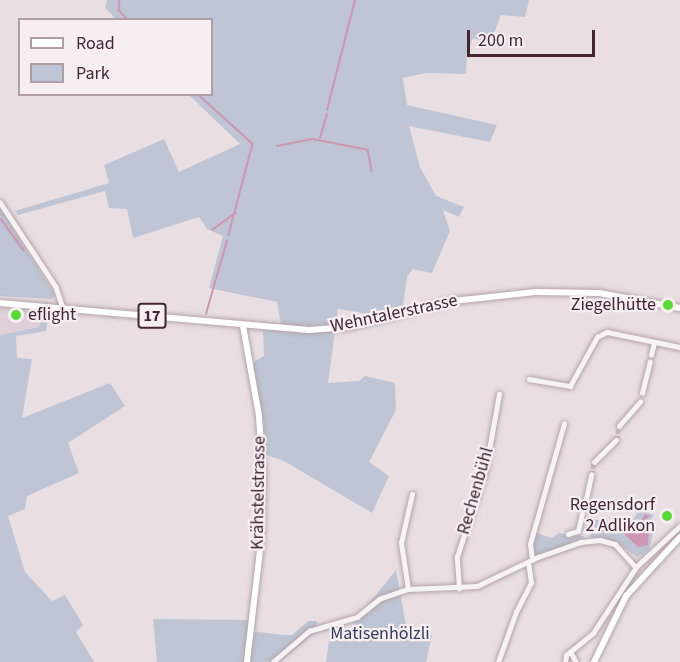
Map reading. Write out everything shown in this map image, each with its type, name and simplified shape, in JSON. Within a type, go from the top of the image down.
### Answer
[{"type":"main road","name":"Wehntalerstrasse","points":[[0,303],[62,306],[243,326],[338,328],[453,301],[536,292],[599,293],[680,309]]},
{"type":"main road","name":"Krähstelstrasse","points":[[243,326],[259,416],[263,474],[261,543],[247,662]]},
{"type":"main road","points":[[594,662],[626,596],[680,537]]},
{"type":"street","points":[[0,202],[56,287],[62,306]]},
{"type":"street","points":[[529,379],[570,386],[602,334],[680,347]]},
{"type":"street","points":[[651,354],[654,343]]},
{"type":"street","points":[[642,393],[650,362]]},
{"type":"street","name":"Rechenbühl","points":[[459,589],[457,557],[486,466],[499,394]]},
{"type":"street","points":[[619,426],[640,402]]},
{"type":"street","points":[[498,662],[516,612],[531,583],[530,544],[564,424]]},
{"type":"street","points":[[594,462],[616,440]]},
{"type":"street","points":[[585,504],[591,476]]},
{"type":"street","points":[[408,589],[400,543],[412,494]]},
{"type":"street","points":[[568,534],[578,531],[582,514]]},
{"type":"street","points":[[565,662],[566,655],[572,654],[596,629],[636,567],[680,526]]},
{"type":"street","points":[[273,662],[312,630],[357,617],[379,599],[408,589],[459,589],[477,586],[530,561],[600,540],[615,544],[636,567]]},
{"type":"street","points":[[572,654],[577,662]]},
{"type":"shaded area","points":[[0,307],[43,310],[39,327],[0,335]]},
{"type":"shaded area","points":[[645,514],[650,516],[644,522],[649,528],[648,545],[638,547],[623,533],[639,525]]},
{"type":"green space","points":[[107,0],[529,0],[525,17],[501,15],[490,44],[473,38],[467,54],[466,74],[426,73],[403,78],[407,105],[497,125],[490,142],[409,126],[420,167],[436,196],[464,207],[459,217],[443,210],[450,231],[432,273],[413,269],[407,277],[403,305],[369,314],[338,309],[328,383],[359,381],[365,376],[395,383],[396,410],[369,462],[389,476],[372,513],[284,461],[266,455],[252,363],[264,356],[263,330],[282,330],[277,302],[209,288],[223,236],[207,229],[199,217],[133,238],[127,209],[109,208],[105,191],[18,215],[15,211],[109,183],[104,165],[164,139],[179,172],[240,144],[190,96],[213,96],[213,18],[115,18],[105,8]]},
{"type":"green space","points":[[0,208],[55,295],[52,299],[0,296]]},
{"type":"green space","points":[[43,310],[49,312],[46,331],[16,336],[17,358],[32,359],[22,418],[110,383],[125,406],[68,443],[79,473],[27,496],[25,509],[8,516],[25,572],[52,601],[65,595],[83,625],[76,632],[94,662],[0,662],[0,335],[39,327]]},
{"type":"green space","points":[[646,512],[654,515],[649,523],[653,532],[650,548],[644,554],[637,557],[617,542],[590,537],[593,519],[629,526],[637,513]]},
{"type":"green space","points":[[536,533],[552,538],[559,533],[583,536],[584,539],[537,556],[532,552]]},
{"type":"green space","name":"Matisenhölzli","points":[[396,570],[406,625],[432,635],[426,662],[326,662],[330,633],[352,633],[354,622]]},
{"type":"green space","points":[[153,619],[250,620],[249,631],[285,635],[292,635],[308,621],[317,621],[316,628],[331,625],[330,630],[314,633],[280,662],[157,662]]},
{"type":"waterway","points":[[120,0],[119,10],[126,18]]},
{"type":"waterway","points":[[327,110],[355,0]]},
{"type":"waterway","points":[[200,96],[253,144],[229,235]]},
{"type":"waterway","points":[[320,138],[327,114]]},
{"type":"waterway","points":[[277,146],[313,139],[368,150],[372,171]]},
{"type":"waterway","points":[[212,230],[235,213]]},
{"type":"waterway","points":[[1,219],[24,251]]},
{"type":"waterway","points":[[206,314],[227,241]]},
{"type":"tunnel","points":[[616,440],[619,426]]},
{"type":"tunnel","points":[[591,475],[594,462]]},
{"type":"place","name":"Ziegelhütte","points":[[668,305]]},
{"type":"place","name":"eflight","points":[[16,315]]},
{"type":"place","name":"Regensdorf 2 Adlikon","points":[[667,516]]}]
